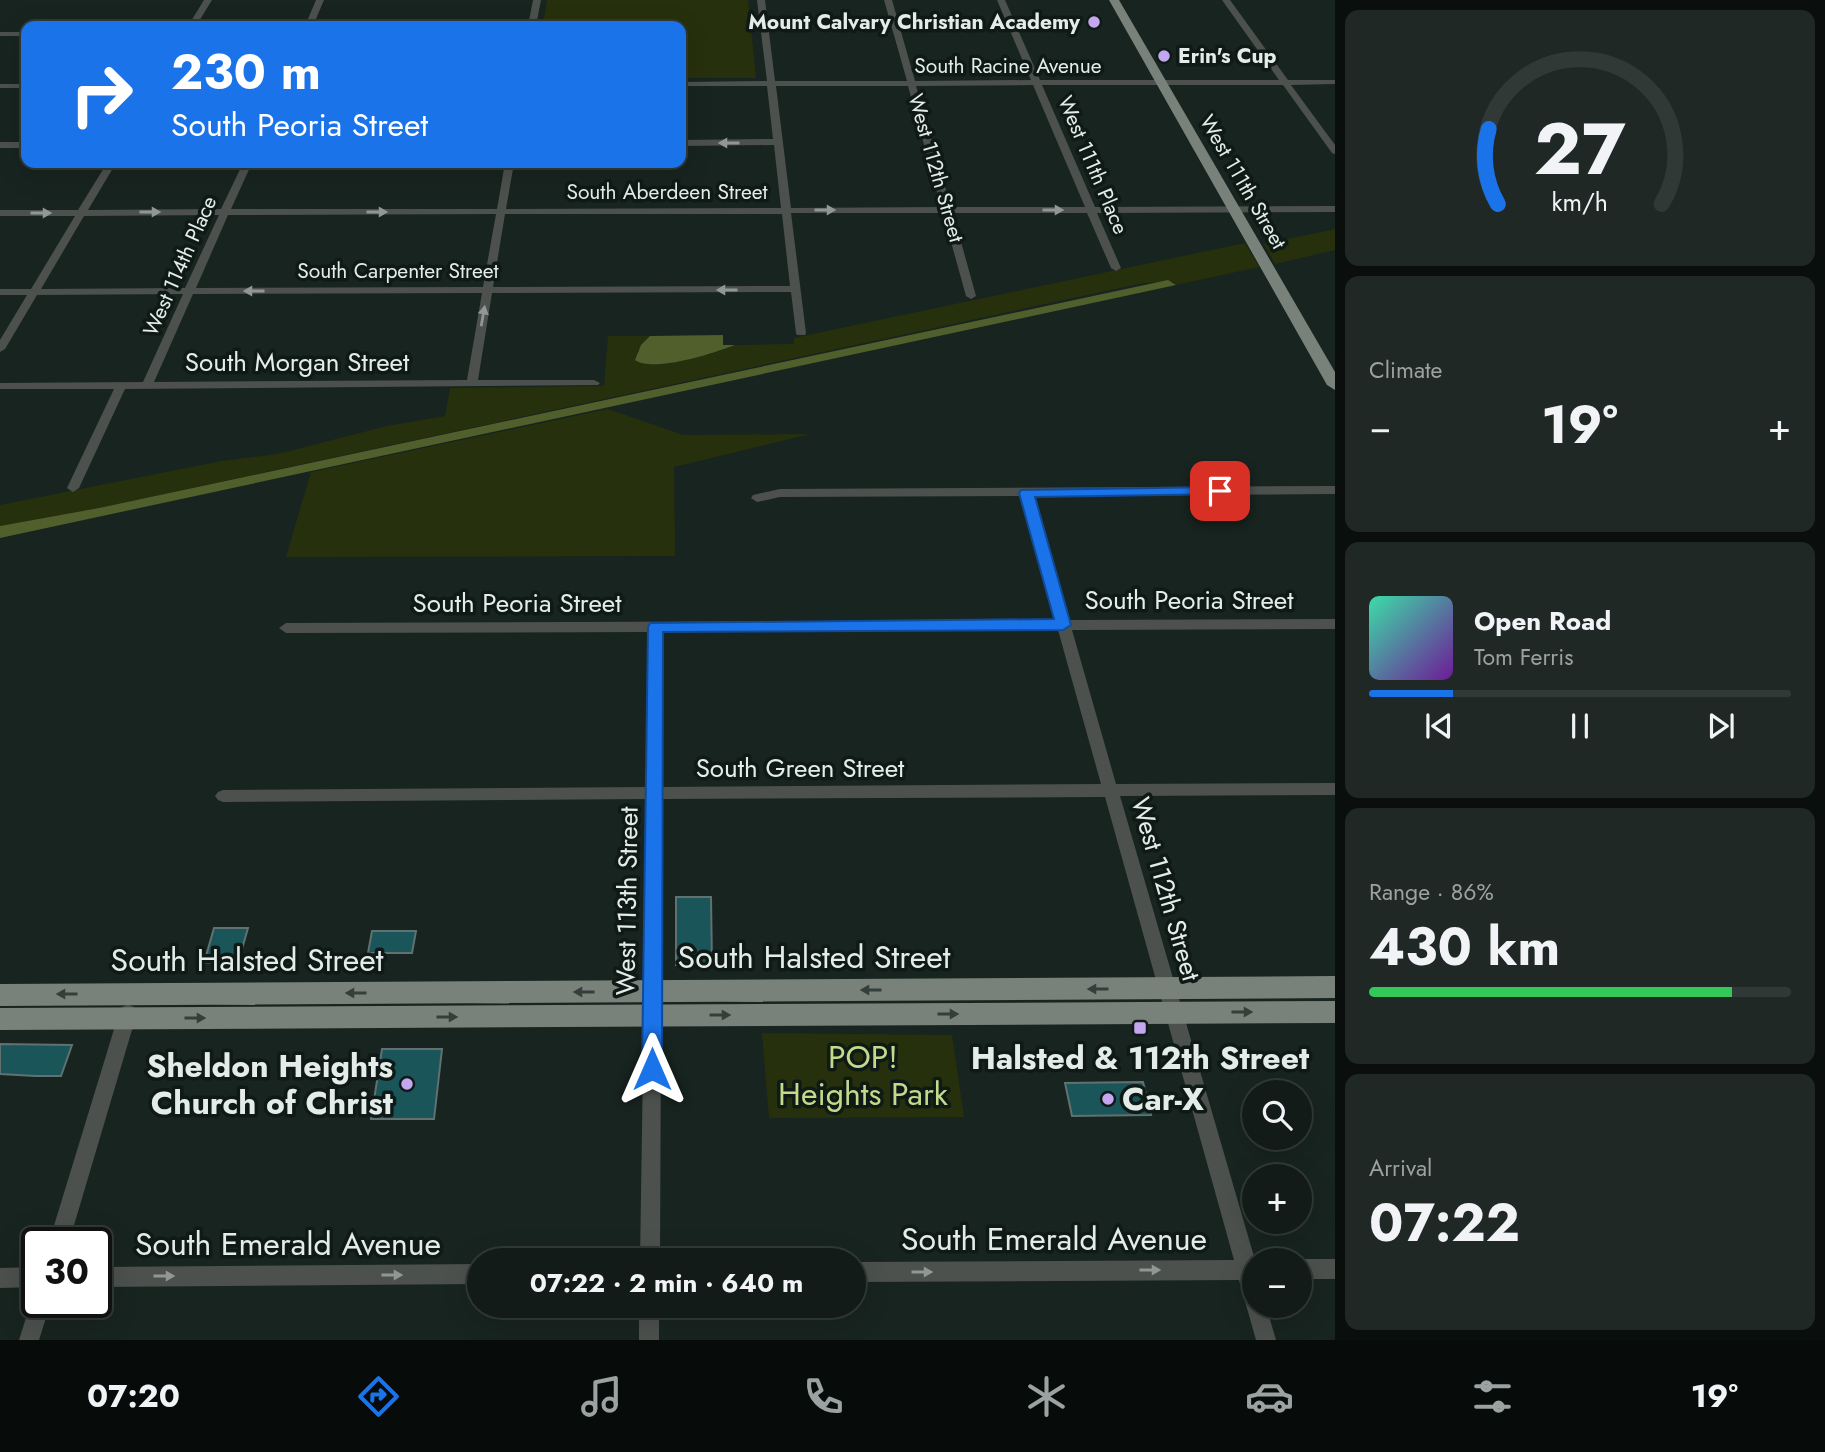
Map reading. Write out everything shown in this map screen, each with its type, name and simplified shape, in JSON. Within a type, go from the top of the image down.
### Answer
[{"type":"main road","name":"West 111th Street","points":[[1114,0],[1334,382]]},
{"type":"main road","name":"South Halsted Street","points":[[0,995],[1335,987]]},
{"type":"main road","name":"South Halsted Street","points":[[0,1019],[1335,1012]]},
{"type":"street","points":[[195,21],[208,0]]},
{"type":"street","points":[[311,21],[320,0]]},
{"type":"street","points":[[533,21],[537,0]]},
{"type":"street","points":[[761,0],[801,333]]},
{"type":"street","name":"West 112th Street","points":[[888,0],[971,296]]},
{"type":"street","name":"West 111th Place","points":[[1001,0],[1116,268]]},
{"type":"street","points":[[1226,0],[1335,151]]},
{"type":"street","points":[[0,34],[21,34]]},
{"type":"street","name":"South Racine Avenue","points":[[686,84],[1335,82]]},
{"type":"street","points":[[0,86],[21,86]]},
{"type":"street","points":[[686,143],[778,142]]},
{"type":"street","points":[[0,145],[21,145]]},
{"type":"street","points":[[0,349],[108,168]]},
{"type":"street","name":"West 114th Place","points":[[147,385],[245,168]]},
{"type":"street","points":[[472,384],[508,168]]},
{"type":"street","name":"South Aberdeen Street","points":[[0,213],[1335,209]]},
{"type":"street","name":"South Carpenter Street","points":[[0,292],[795,289]]},
{"type":"street","name":"South Morgan Street","points":[[0,386],[594,383]]},
{"type":"street","points":[[73,488],[121,385]]},
{"type":"street","points":[[757,498],[780,493],[1335,491]]},
{"type":"street","name":"West 112th Street","points":[[1026,493],[1173,1013],[1244,1248]]},
{"type":"street","name":"South Peoria Street","points":[[286,628],[1335,624]]},
{"type":"street","name":"West 113th Street","points":[[650,1248],[656,627]]},
{"type":"street","name":"South Green Street","points":[[223,796],[1335,789]]},
{"type":"street","points":[[64,1227],[134,994]]},
{"type":"street","name":"South Emerald Avenue","points":[[866,1272],[1242,1269]]},
{"type":"street","points":[[1312,1269],[1335,1269]]},
{"type":"street","name":"South Emerald Avenue","points":[[112,1277],[467,1274]]},
{"type":"street","points":[[0,1278],[21,1277]]},
{"type":"street","points":[[29,1340],[36,1318]]},
{"type":"street","points":[[649,1318],[649,1340]]},
{"type":"street","points":[[1260,1318],[1266,1340]]},
{"type":"green space","points":[[547,0],[748,0],[756,78],[686,78],[686,21],[544,21]]},
{"type":"green space","points":[[1335,229],[1335,250],[1275,264],[1264,244]]},
{"type":"green space","points":[[1245,243],[1259,267],[1176,285],[1174,282],[1143,283],[99,508],[0,526],[0,505],[222,461],[278,454],[387,426],[445,416],[450,388],[604,386],[608,336],[650,336],[637,352],[659,365],[711,354],[735,345],[794,344],[794,338]]},
{"type":"green space","points":[[1168,280],[1176,285],[0,538],[0,526],[99,508]]},
{"type":"green space","points":[[723,335],[723,345],[735,345],[699,357],[669,363],[655,364],[635,360],[641,345],[650,336]]},
{"type":"green space","points":[[608,409],[683,435],[810,434],[674,467],[675,556],[286,557],[311,472]]},
{"type":"green space","name":"POP! Heights Park","points":[[762,1033],[952,1035],[964,1117],[769,1118]]},
{"type":"building","points":[[676,897],[711,897],[712,965],[676,965]]},
{"type":"building","points":[[214,928],[248,928],[238,963],[204,963]]},
{"type":"building","points":[[372,931],[416,931],[412,953],[368,953]]},
{"type":"building","points":[[0,1044],[72,1045],[61,1076],[35,1076],[0,1074]]},
{"type":"building","name":"Sheldon Heights Church of Christ","points":[[382,1049],[442,1049],[434,1119],[371,1119]]},
{"type":"building","name":"Car-X","points":[[1143,1082],[1151,1115],[1072,1116],[1065,1083]]},
{"type":"place","name":"Mount Calvary Christian Academy","points":[[1094,22]]},
{"type":"place","name":"Erin's Cup","points":[[1164,56]]},
{"type":"place","name":"Halsted & 112th Street","points":[[1140,1028]]},
{"type":"place","name":"Sheldon Heights Church of Christ","points":[[407,1084]]},
{"type":"place","name":"Car-X","points":[[1108,1099]]},
{"type":"route","points":[[652,1069],[656,627],[1063,625],[1026,493],[1220,491]]}]
